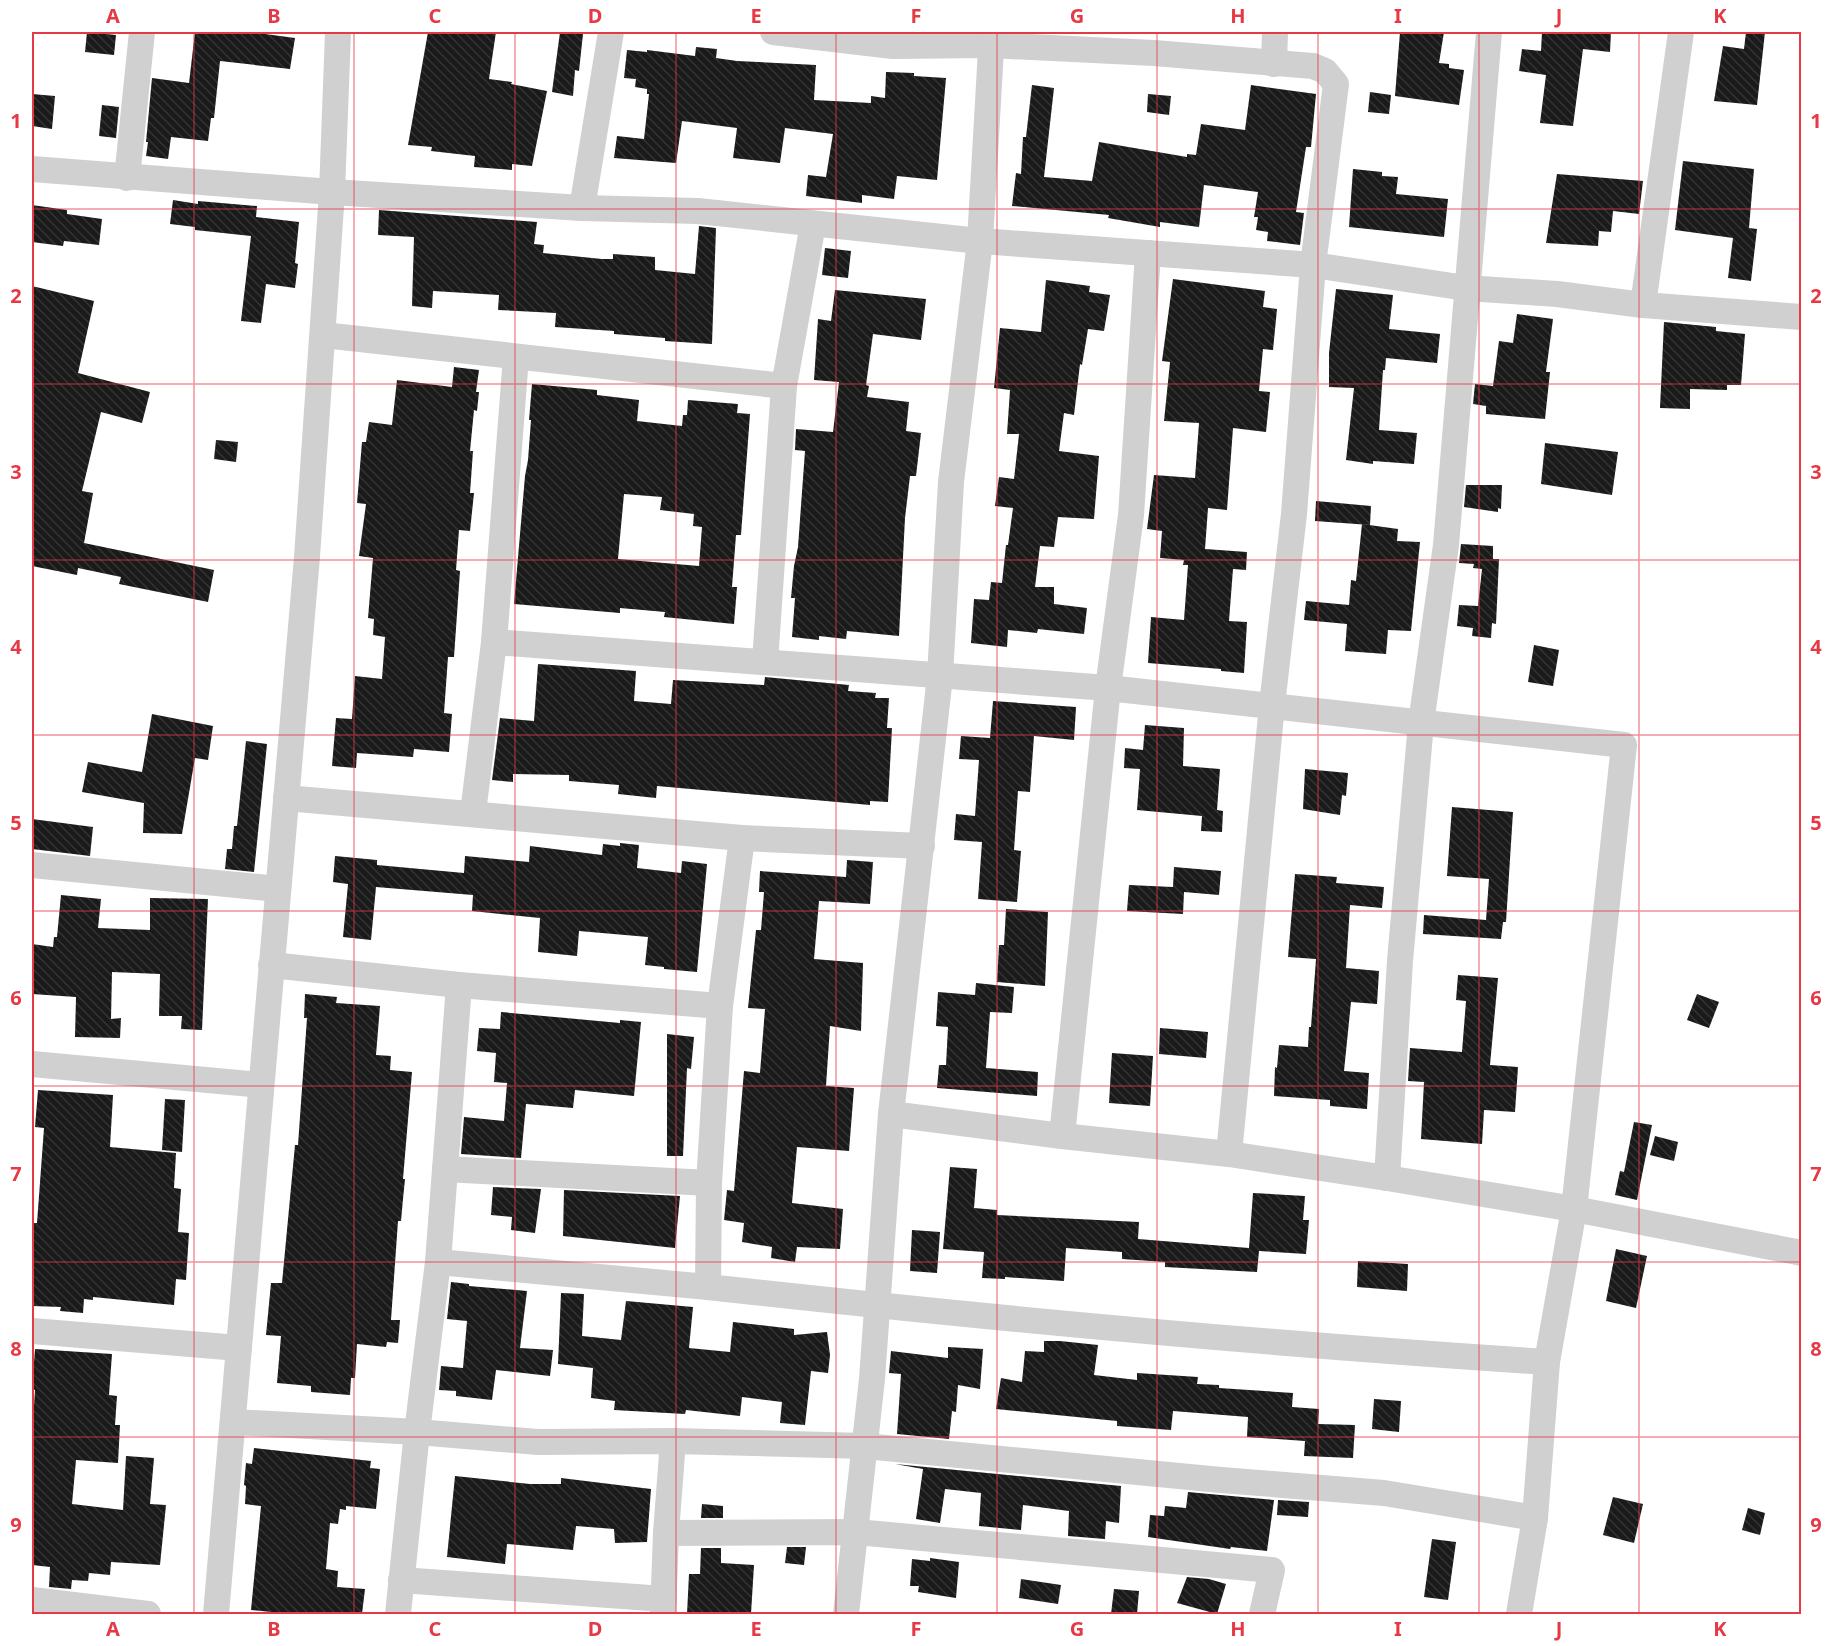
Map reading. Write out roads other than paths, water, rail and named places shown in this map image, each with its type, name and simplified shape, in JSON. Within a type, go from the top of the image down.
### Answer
[{"type":"street","points":[[127,178],[142,32]]},
{"type":"street","points":[[216,1614],[234,1422],[323,335],[332,192],[338,32]]},
{"type":"street","points":[[582,208],[611,32]]},
{"type":"street","points":[[786,32],[892,46],[991,38],[1313,66],[1325,71],[1336,84],[1313,265],[1294,514],[1272,705],[1229,1154]]},
{"type":"street","points":[[1274,63],[1275,32]]},
{"type":"street","points":[[1387,1178],[1400,962],[1421,723],[1446,545],[1489,32]]},
{"type":"street","points":[[1643,305],[1681,32]]},
{"type":"street","points":[[846,1614],[878,1306],[891,1114],[940,676],[951,482],[980,241],[991,38]]},
{"type":"street","points":[[32,169],[332,192],[582,208],[698,212],[980,241],[1313,265],[1466,288],[1557,294],[1643,305],[1802,318]]},
{"type":"street","points":[[765,662],[784,386],[813,224]]},
{"type":"street","points":[[1062,1136],[1108,688],[1131,515],[1148,254]]},
{"type":"street","points":[[323,335],[784,386]]},
{"type":"street","points":[[473,813],[494,642],[516,357]]},
{"type":"street","points":[[494,642],[1108,688],[1624,745],[1574,1209],[1547,1362],[1534,1518],[1519,1614]]},
{"type":"street","points":[[286,798],[742,838],[922,846]]},
{"type":"street","points":[[708,1287],[709,1183],[720,1006],[742,838]]},
{"type":"street","points":[[32,865],[278,889]]},
{"type":"street","points":[[271,965],[459,985],[720,1006]]},
{"type":"street","points":[[398,1614],[438,1262],[459,985]]},
{"type":"street","points":[[32,1064],[261,1085]]},
{"type":"street","points":[[891,1114],[1229,1154],[1387,1178],[1574,1209],[1802,1253]]},
{"type":"street","points":[[445,1169],[709,1183]]},
{"type":"street","points":[[438,1262],[1343,1349],[1547,1362]]},
{"type":"street","points":[[32,1331],[239,1348]]},
{"type":"street","points":[[234,1422],[417,1432],[538,1442],[673,1441],[865,1446],[1209,1479],[1384,1492],[1534,1518]]},
{"type":"street","points":[[401,1580],[664,1607],[666,1533],[673,1441]]},
{"type":"street","points":[[666,1533],[856,1532],[1272,1570],[1262,1614]]},
{"type":"street","points":[[32,1600],[148,1614]]}]
